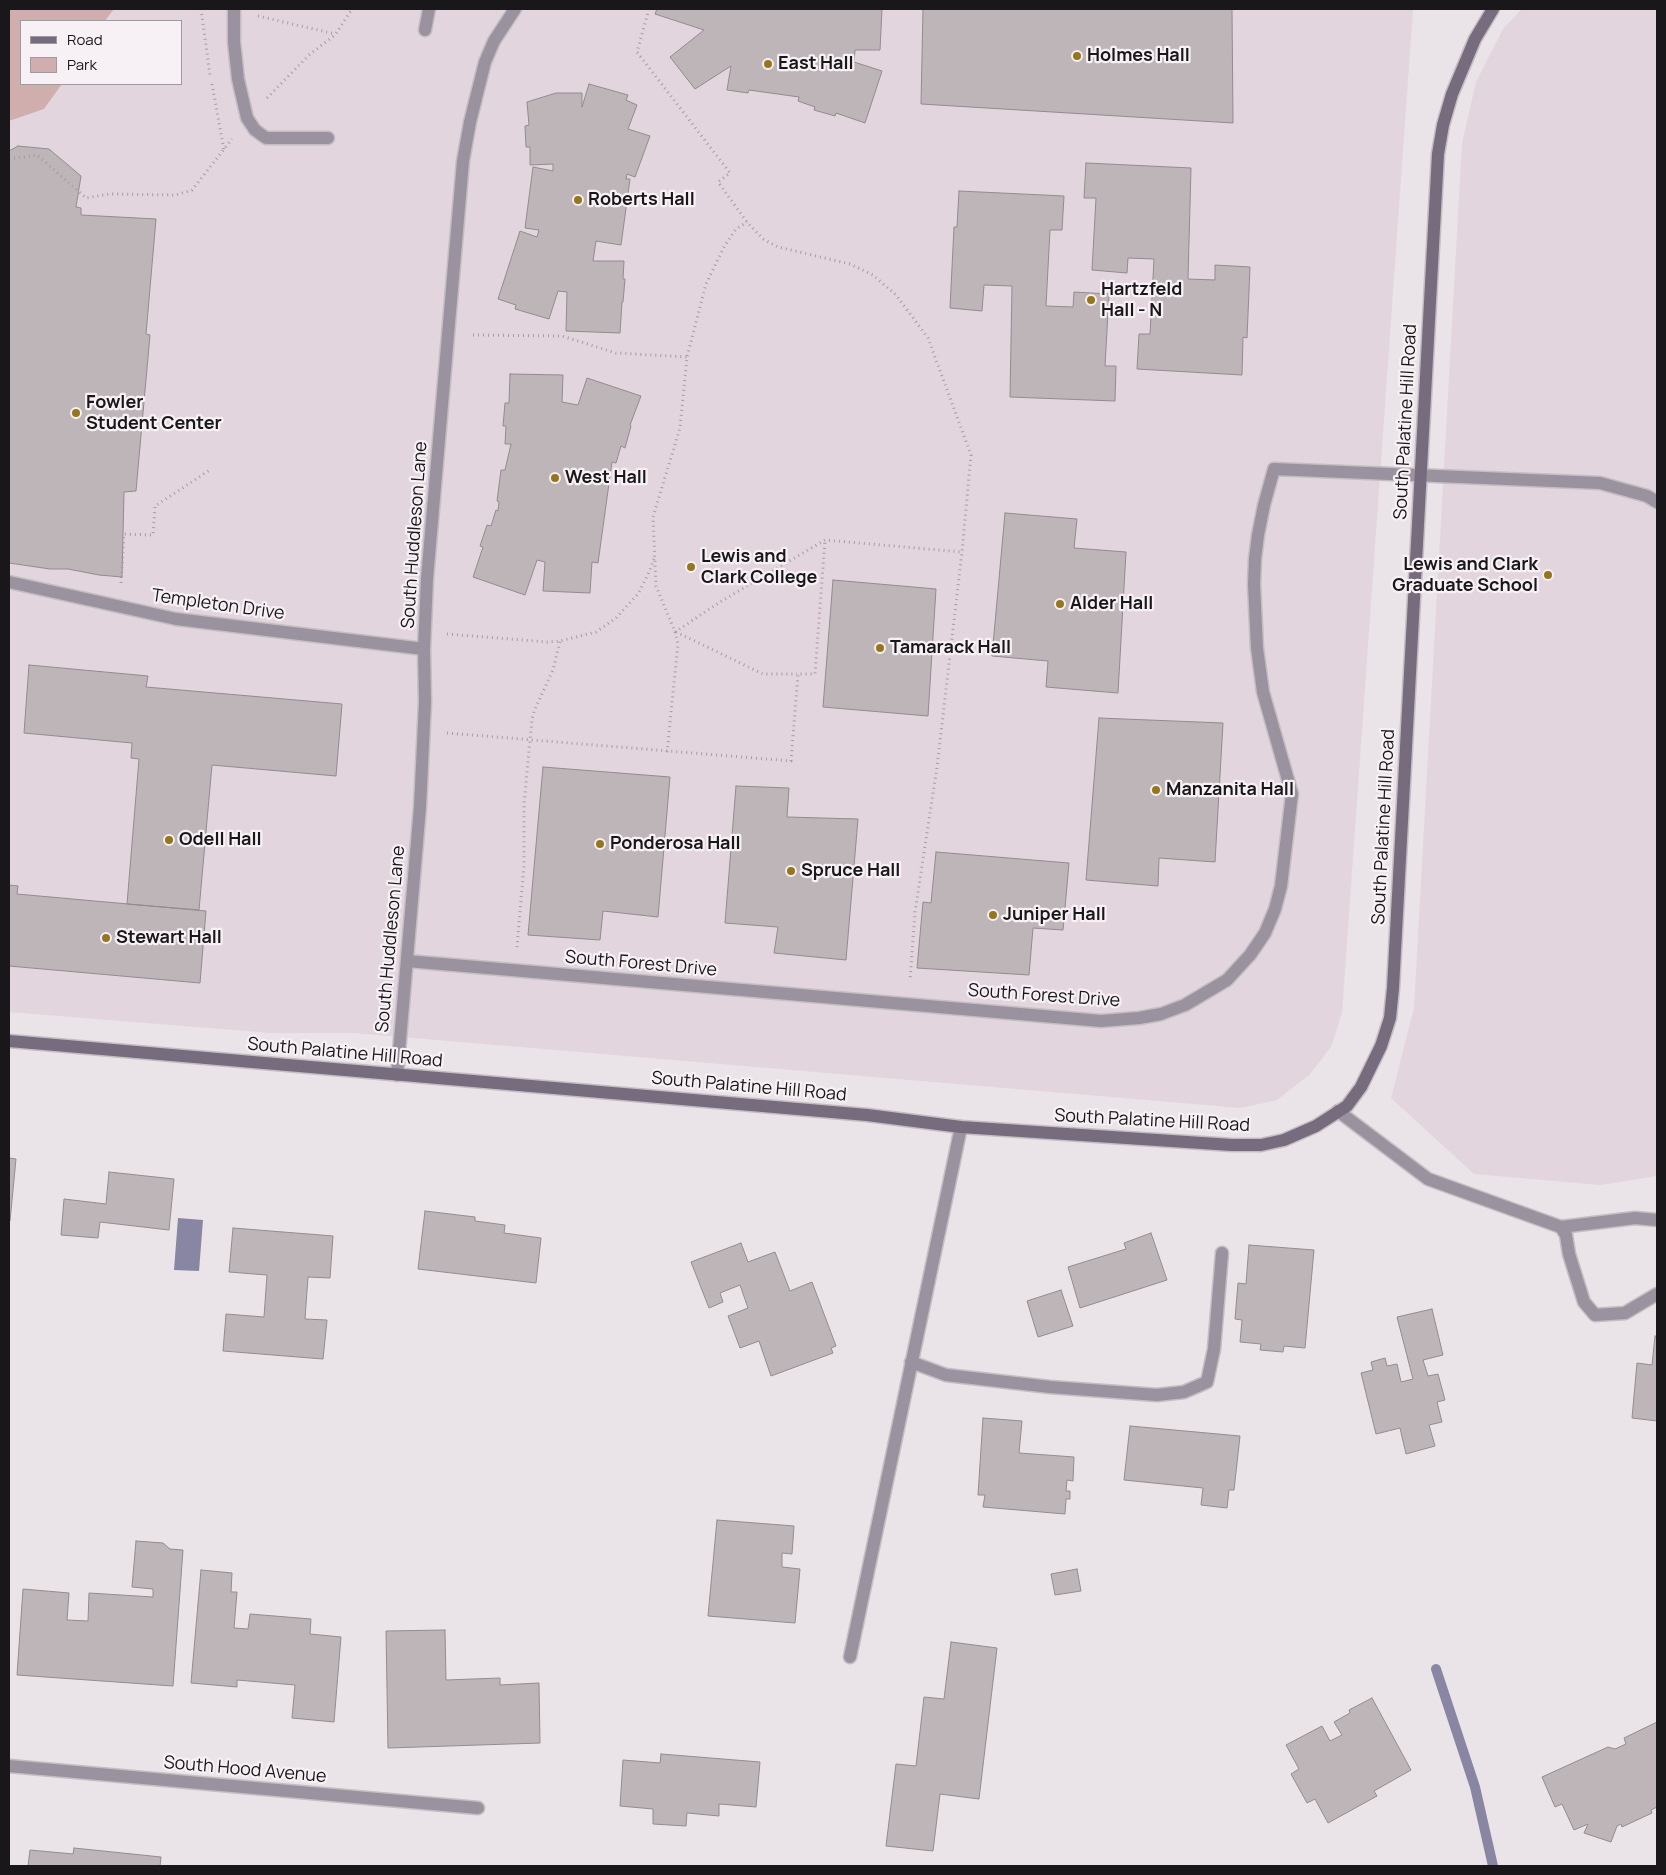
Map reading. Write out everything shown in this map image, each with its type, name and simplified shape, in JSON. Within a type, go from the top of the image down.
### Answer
[{"type":"street","points":[[425,30],[429,9]]},
{"type":"street","name":"South Huddleson Lane","points":[[397,1075],[419,826],[424,731],[424,649],[427,579],[463,161],[468,131],[485,62],[494,41],[515,9]]},
{"type":"street","name":"South Palatine Hill Road","points":[[9,1041],[867,1115],[961,1127],[1232,1145],[1261,1145],[1292,1136],[1316,1126],[1347,1106],[1361,1087],[1381,1046],[1390,1018],[1394,978],[1438,154],[1443,125],[1452,94],[1475,39],[1493,9]]},
{"type":"street","points":[[234,10],[234,42],[238,79],[247,118],[255,130],[266,138],[328,138]]},
{"type":"street","name":"South Forest Drive","points":[[407,961],[1101,1021],[1161,1014],[1185,1005],[1227,980],[1250,955],[1265,933],[1275,909],[1281,886],[1292,794],[1264,692],[1255,621],[1255,559],[1264,505],[1274,469],[1421,475]]},
{"type":"street","points":[[1421,475],[1600,483],[1647,496],[1657,502]]},
{"type":"street","name":"Templeton Drive","points":[[9,582],[176,619],[424,649]]},
{"type":"street","points":[[1338,1111],[1428,1179],[1561,1226],[1635,1218],[1657,1220]]},
{"type":"street","points":[[850,1657],[961,1127]]},
{"type":"street","points":[[1561,1226],[1566,1235],[1569,1254],[1584,1302],[1595,1315],[1625,1313],[1657,1294]]},
{"type":"street","points":[[911,1362],[946,1375],[1050,1387],[1157,1395],[1184,1392],[1207,1382],[1214,1349],[1222,1253]]},
{"type":"street","name":"South Hood Avenue","points":[[9,1766],[478,1808]]},
{"type":"path","points":[[648,9],[636,52],[730,173],[718,182],[747,222],[763,239],[778,247],[850,264],[873,275],[896,295],[928,338],[971,455],[962,552],[937,767],[915,912],[910,959]]},
{"type":"path","points":[[234,10],[335,35]]},
{"type":"path","points":[[9,160],[37,154],[86,198]]},
{"type":"path","points":[[667,752],[678,644],[656,586],[653,517],[680,428],[687,357],[706,284],[725,245],[736,229],[747,222]]},
{"type":"path","points":[[448,335],[562,336],[616,353],[687,357]]},
{"type":"path","points":[[119,606],[124,534],[153,535],[155,506],[210,470]]},
{"type":"path","points":[[675,632],[720,602],[824,540],[962,552]]},
{"type":"path","points":[[675,632],[763,674],[815,674],[824,540]]},
{"type":"path","points":[[426,631],[547,642],[560,641],[596,632],[616,618],[638,594],[655,555]]},
{"type":"path","points":[[515,971],[524,865],[524,804],[527,791],[530,741],[535,709],[553,670],[560,641]]},
{"type":"path","points":[[424,731],[791,761],[798,674]]},
{"type":"shaded area","name":"Lewis and Clark College","points":[[114,9],[1413,9],[1342,1013],[1331,1047],[1309,1075],[1277,1100],[1241,1108],[354,1033],[271,1033],[9,1012],[9,121],[44,109],[61,85],[182,85],[182,20],[106,20]]},
{"type":"shaded area","name":"Lewis and Clark Graduate School","points":[[1522,9],[1657,9],[1657,1176],[1601,1185],[1474,1174],[1391,1098],[1414,1008],[1462,143],[1476,82],[1503,29]]},
{"type":"green space","points":[[9,9],[114,9],[106,20],[20,20],[20,85],[61,85],[44,109],[9,121]]},
{"type":"water","points":[[178,1218],[203,1220],[199,1271],[174,1270]]},
{"type":"building","name":"East Hall","points":[[657,9],[882,9],[880,50],[855,50],[854,62],[882,71],[865,123],[836,113],[835,116],[814,110],[815,107],[798,101],[799,97],[749,90],[748,93],[727,90],[731,66],[695,89],[670,57],[704,30],[655,14]]},
{"type":"building","name":"Holmes Hall","points":[[923,9],[1232,9],[1233,123],[921,104]]},
{"type":"building","name":"Roberts Hall","points":[[589,84],[628,95],[626,100],[637,105],[628,129],[650,136],[635,177],[627,174],[626,179],[630,179],[621,245],[596,241],[593,261],[624,261],[623,279],[625,279],[620,333],[566,331],[567,292],[558,291],[549,319],[515,309],[516,305],[498,299],[520,231],[537,237],[539,230],[525,228],[533,167],[553,171],[553,164],[530,165],[530,147],[526,147],[525,126],[529,125],[527,102],[556,93],[582,93],[582,107]]},
{"type":"building","name":"Fowler Student Center","points":[[18,146],[49,149],[81,176],[76,207],[81,208],[81,215],[156,219],[146,334],[150,335],[136,491],[124,492],[122,577],[9,563],[9,151]]},
{"type":"building","points":[[1086,163],[1191,168],[1188,279],[1215,280],[1215,265],[1250,267],[1247,338],[1243,337],[1242,375],[1137,369],[1139,334],[1150,334],[1154,259],[1128,258],[1127,273],[1092,270],[1096,198],[1084,198]]},
{"type":"building","name":"Hartzfeld Hall - N","points":[[959,191],[1064,196],[1062,230],[1050,230],[1046,306],[1073,307],[1074,292],[1109,294],[1105,366],[1116,366],[1115,401],[1010,397],[1012,286],[984,285],[982,311],[950,308],[954,227],[957,227]]},
{"type":"building","name":"West Hall","points":[[510,374],[563,375],[562,402],[578,405],[587,378],[641,396],[630,425],[625,448],[621,446],[616,463],[612,462],[598,563],[592,562],[590,593],[543,591],[545,562],[537,560],[525,595],[473,577],[483,547],[480,546],[487,525],[491,526],[496,510],[498,511],[499,502],[497,501],[501,470],[505,470],[511,444],[505,444],[506,426],[503,426],[505,403],[509,403]]},
{"type":"building","name":"Alder Hall","points":[[1005,513],[1077,519],[1074,548],[1126,552],[1118,693],[1046,687],[1048,661],[992,656]]},
{"type":"building","name":"Tamarack Hall","points":[[833,580],[936,589],[928,716],[823,707]]},
{"type":"building","name":"Odell Hall","points":[[29,665],[148,676],[146,687],[342,704],[336,776],[212,765],[199,910],[127,904],[139,759],[131,758],[132,743],[24,733]]},
{"type":"building","name":"Manzanita Hall","points":[[1099,718],[1223,723],[1215,862],[1159,858],[1158,886],[1086,880]]},
{"type":"building","name":"Ponderosa Hall","points":[[543,767],[670,777],[658,917],[603,911],[600,940],[528,935]]},
{"type":"building","name":"Spruce Hall","points":[[736,786],[789,788],[787,817],[858,819],[846,960],[774,953],[778,927],[725,923]]},
{"type":"building","name":"Juniper Hall","points":[[936,852],[1069,863],[1063,930],[1033,928],[1029,975],[917,968],[923,902],[931,903]]},
{"type":"building","name":"Stewart Hall","points":[[9,885],[18,886],[17,894],[206,911],[200,983],[9,966]]},
{"type":"building","points":[[9,1158],[16,1159],[10,1221],[9,1221]]},
{"type":"building","points":[[109,1172],[174,1179],[169,1230],[100,1222],[98,1238],[61,1235],[64,1199],[106,1204]]},
{"type":"building","points":[[425,1211],[475,1217],[475,1221],[505,1225],[504,1233],[541,1238],[536,1283],[418,1269]]},
{"type":"building","points":[[233,1228],[333,1236],[330,1278],[308,1277],[305,1319],[327,1320],[323,1359],[223,1351],[226,1314],[264,1317],[267,1275],[229,1272]]},
{"type":"building","points":[[1151,1233],[1167,1280],[1080,1308],[1068,1267],[1126,1249],[1124,1243]]},
{"type":"building","points":[[741,1243],[748,1262],[775,1252],[790,1291],[812,1282],[836,1346],[831,1348],[833,1353],[771,1376],[759,1341],[740,1348],[728,1316],[748,1308],[740,1285],[720,1293],[723,1302],[709,1308],[691,1262]]},
{"type":"building","points":[[1249,1245],[1314,1250],[1305,1348],[1284,1346],[1283,1352],[1260,1350],[1261,1344],[1240,1342],[1242,1320],[1235,1319],[1238,1283],[1246,1284]]},
{"type":"building","points":[[1061,1290],[1073,1326],[1038,1337],[1027,1301]]},
{"type":"building","points":[[1432,1309],[1443,1355],[1423,1360],[1428,1376],[1438,1374],[1445,1400],[1437,1402],[1442,1422],[1429,1425],[1435,1446],[1406,1454],[1400,1428],[1376,1434],[1361,1373],[1373,1370],[1371,1362],[1385,1358],[1387,1366],[1397,1364],[1401,1382],[1413,1379],[1397,1317]]},
{"type":"building","points":[[1655,1336],[1657,1337],[1657,1421],[1632,1418],[1637,1363],[1652,1365]]},
{"type":"building","points":[[983,1418],[1022,1421],[1019,1453],[1074,1457],[1073,1481],[1067,1480],[1066,1491],[1070,1491],[1070,1499],[1066,1499],[1065,1514],[983,1507],[985,1495],[978,1495]]},
{"type":"building","points":[[1130,1426],[1240,1436],[1234,1490],[1229,1490],[1227,1508],[1201,1505],[1203,1488],[1124,1480]]},
{"type":"building","points":[[717,1520],[794,1526],[792,1554],[782,1553],[782,1567],[800,1569],[795,1623],[708,1616]]},
{"type":"building","points":[[136,1541],[163,1543],[170,1549],[183,1550],[173,1686],[17,1675],[23,1589],[69,1593],[67,1620],[88,1621],[89,1593],[153,1597],[153,1589],[132,1587]]},
{"type":"building","points":[[1077,1569],[1081,1591],[1055,1595],[1051,1574]]},
{"type":"building","points":[[201,1570],[232,1573],[231,1592],[237,1592],[234,1628],[248,1629],[250,1614],[311,1619],[310,1634],[341,1637],[334,1722],[292,1718],[295,1685],[237,1680],[237,1687],[191,1683]]},
{"type":"building","points":[[445,1630],[446,1680],[500,1678],[500,1685],[539,1683],[540,1743],[388,1748],[386,1631]]},
{"type":"building","points":[[951,1642],[997,1648],[979,1799],[940,1794],[933,1851],[886,1846],[896,1764],[916,1766],[924,1697],[944,1699]]},
{"type":"building","points":[[1372,1698],[1411,1770],[1374,1791],[1377,1796],[1328,1823],[1315,1799],[1307,1803],[1291,1774],[1299,1769],[1286,1745],[1322,1726],[1330,1741],[1342,1735],[1334,1722],[1350,1713],[1349,1710]]},
{"type":"building","points":[[1657,1722],[1657,1807],[1651,1810],[1652,1813],[1622,1827],[1621,1824],[1617,1826],[1611,1842],[1584,1833],[1588,1824],[1574,1830],[1562,1804],[1555,1807],[1542,1777],[1608,1747],[1615,1749],[1626,1744],[1624,1738]]},
{"type":"building","points":[[661,1754],[760,1762],[756,1807],[719,1804],[719,1816],[687,1813],[686,1826],[653,1824],[653,1809],[620,1806],[623,1760],[660,1763]]},
{"type":"building","points":[[74,1848],[161,1857],[160,1866],[28,1866],[30,1850],[73,1854]]},
{"type":"waterway","points":[[1436,1669],[1475,1787],[1493,1866]]},
{"type":"place","name":"Holmes Hall","points":[[1077,56]]},
{"type":"place","name":"East Hall","points":[[768,64]]},
{"type":"place","name":"Roberts Hall","points":[[578,200]]},
{"type":"place","name":"Hartzfeld Hall - N","points":[[1091,300]]},
{"type":"place","name":"Fowler Student Center","points":[[76,413]]},
{"type":"place","name":"West Hall","points":[[555,478]]},
{"type":"place","name":"Lewis and Clark College","points":[[691,567]]},
{"type":"place","name":"Lewis and Clark Graduate School","points":[[1548,575]]},
{"type":"place","name":"Alder Hall","points":[[1060,604]]},
{"type":"place","name":"Tamarack Hall","points":[[880,648]]},
{"type":"place","name":"Manzanita Hall","points":[[1156,790]]},
{"type":"place","name":"Odell Hall","points":[[169,840]]},
{"type":"place","name":"Ponderosa Hall","points":[[600,844]]},
{"type":"place","name":"Spruce Hall","points":[[791,871]]},
{"type":"place","name":"Juniper Hall","points":[[993,915]]},
{"type":"place","name":"Stewart Hall","points":[[106,938]]}]
